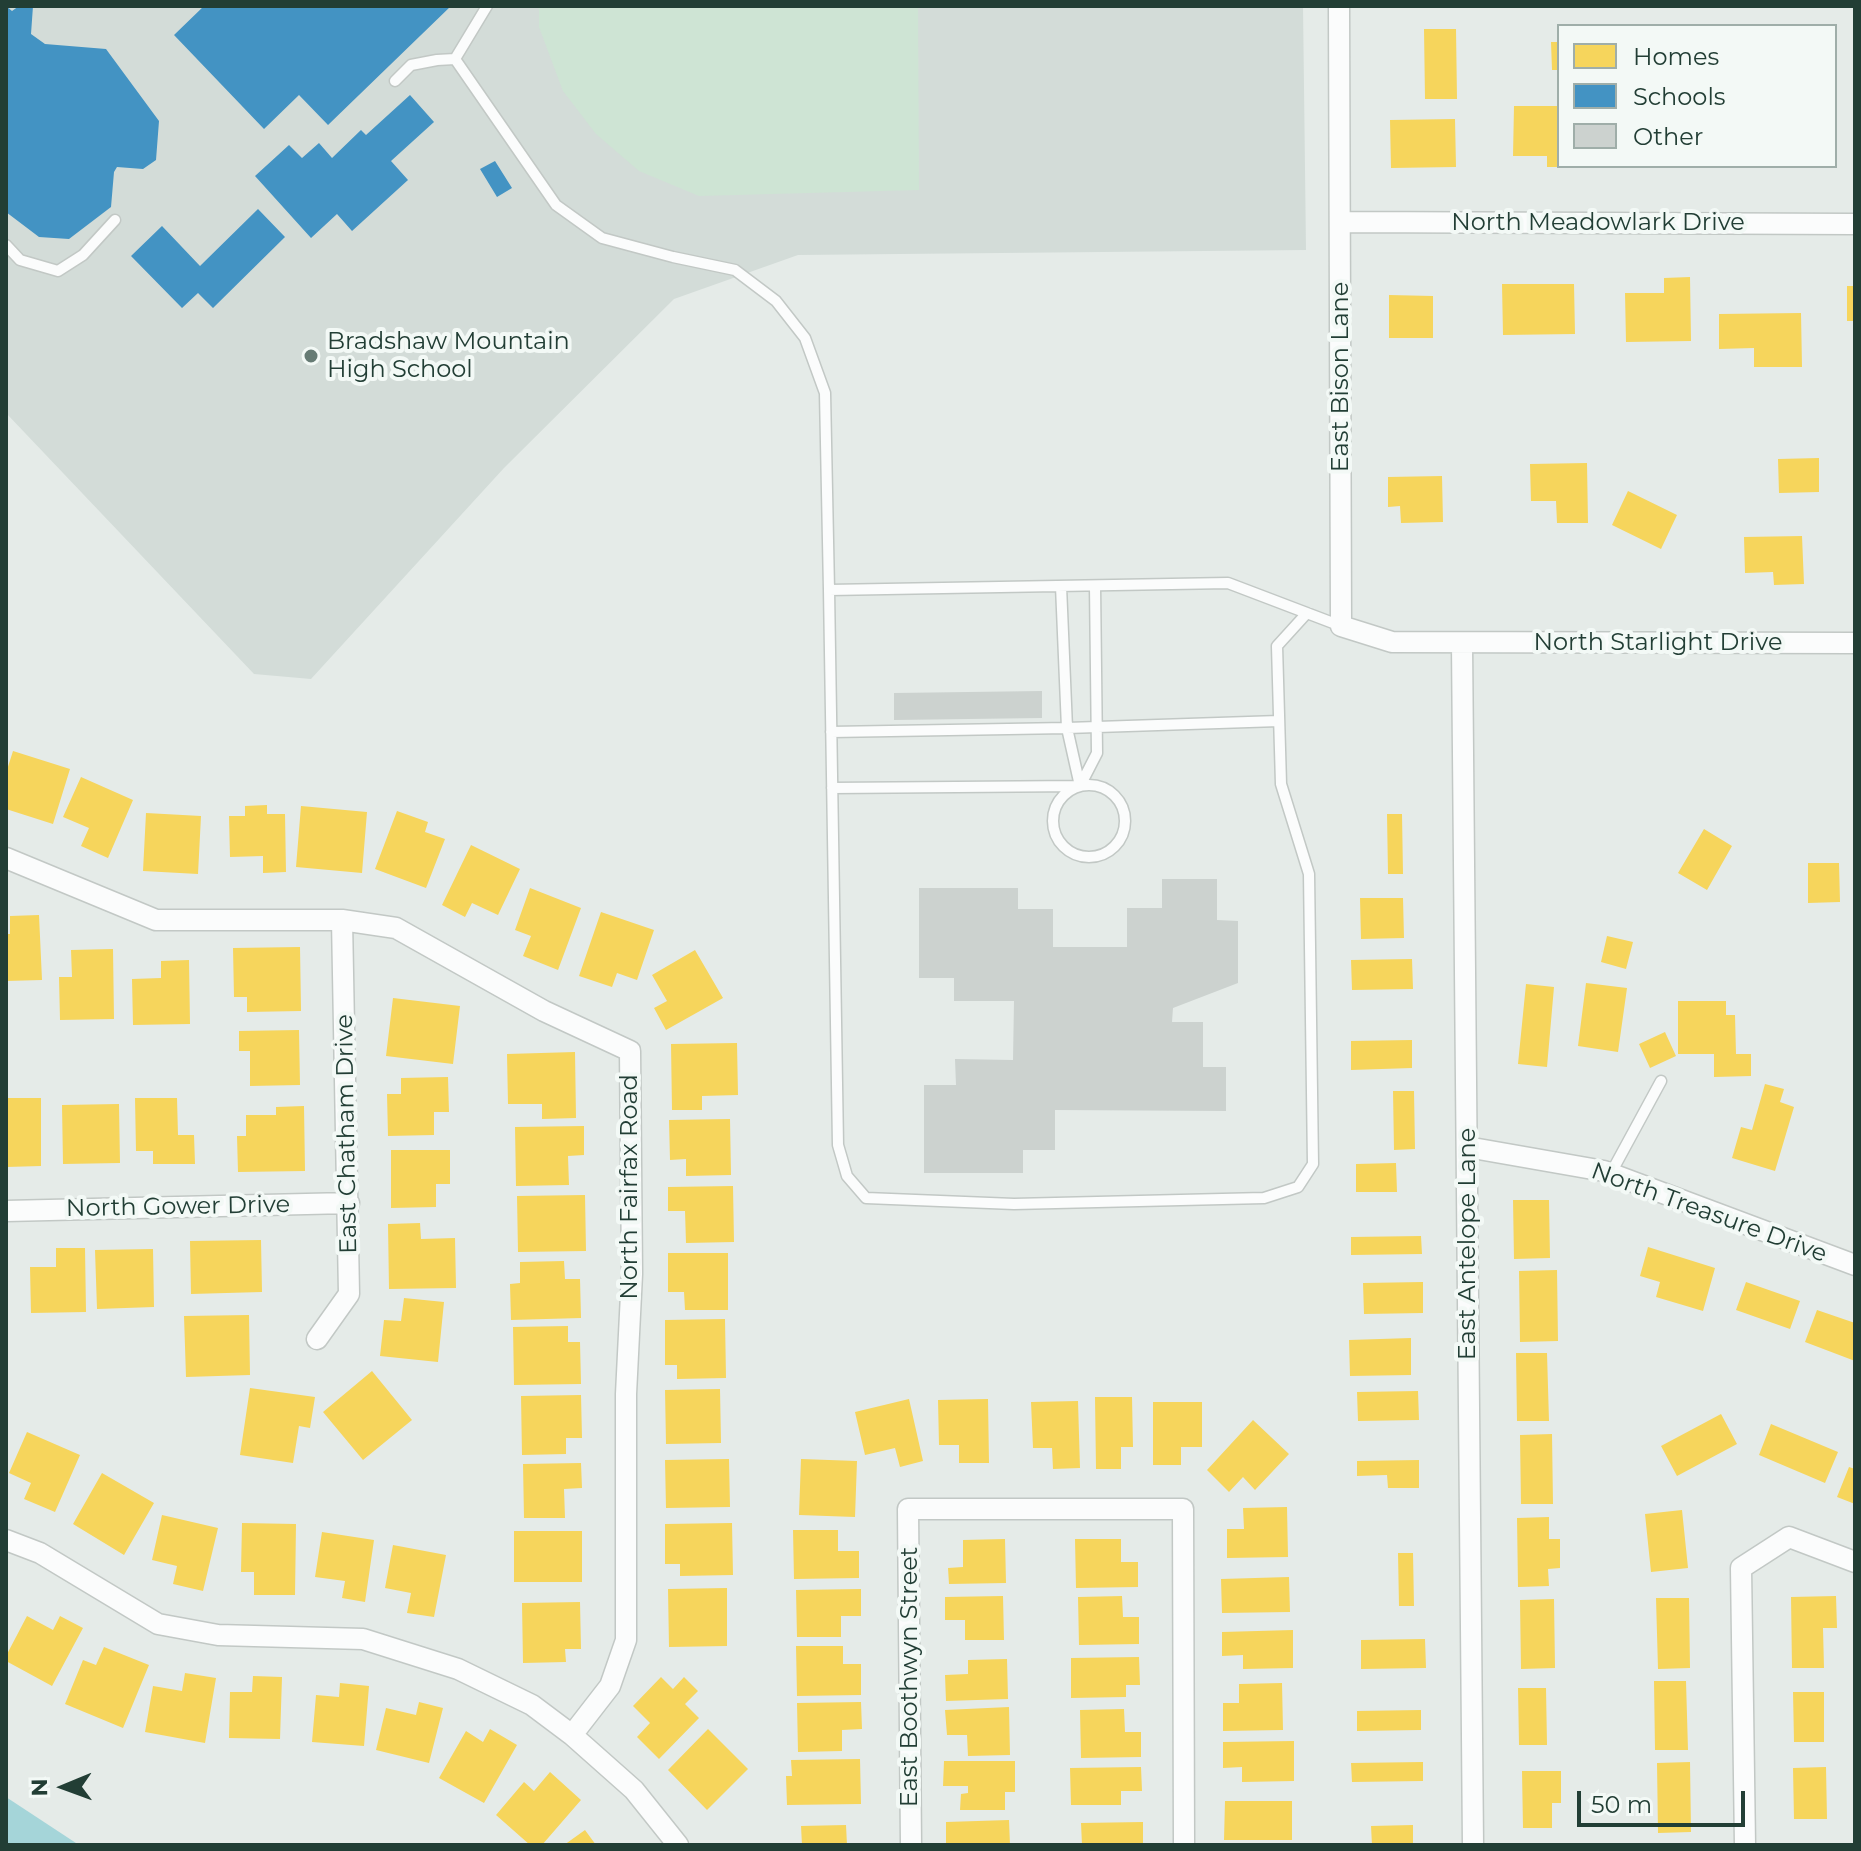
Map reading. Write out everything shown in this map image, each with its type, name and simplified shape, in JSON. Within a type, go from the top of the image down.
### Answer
[{"type":"street","name":"East Bison Lane","points":[[1339,6],[1341,626]]},
{"type":"street","name":"North Meadowlark Drive","points":[[1341,222],[1855,224]]},
{"type":"street","points":[[1341,626],[1392,642],[1462,644]]},
{"type":"street","name":"North Starlight Drive","points":[[1462,644],[1855,643]]},
{"type":"street","name":"East Antelope Lane","points":[[1462,644],[1473,1845]]},
{"type":"street","name":"North Fairfax Road","points":[[6,858],[156,920],[342,920],[396,928],[544,1011],[630,1051],[632,1274],[626,1394],[626,1640],[610,1686],[572,1735]]},
{"type":"street","name":"East Chatham Drive","points":[[317,1339],[349,1294],[342,920]]},
{"type":"street","name":"North Treasure Drive","points":[[1467,1147],[1611,1173],[1855,1265]]},
{"type":"street","name":"North Gower Drive","points":[[6,1211],[349,1203]]},
{"type":"street","name":"East Boothwyn Street","points":[[911,1845],[908,1509],[1183,1509],[1184,1845]]},
{"type":"street","points":[[1745,1845],[1741,1568],[1789,1537],[1855,1562]]},
{"type":"street","points":[[6,1540],[40,1553],[158,1624],[218,1635],[363,1639],[458,1669],[532,1705],[572,1735],[634,1790],[678,1845]]},
{"type":"lane","points":[[455,59],[487,6]]},
{"type":"lane","points":[[395,81],[411,65],[455,59]]},
{"type":"lane","points":[[455,59],[556,205],[602,238],[735,270],[776,301],[805,338],[825,393],[838,1145],[847,1176],[866,1198],[1014,1204],[1264,1198],[1298,1187],[1313,1164],[1309,874],[1281,784],[1277,646],[1307,613]]},
{"type":"lane","points":[[6,245],[20,260],[58,271],[83,255],[115,220]]},
{"type":"lane","points":[[829,590],[1228,583],[1341,626]]},
{"type":"lane","points":[[1061,586],[1067,728],[1080,786]]},
{"type":"lane","points":[[832,788],[1080,786],[1103,787],[1120,803],[1124,814],[1122,837],[1105,853],[1094,857],[1071,853],[1055,834],[1053,822],[1054,810],[1060,799],[1080,786],[1097,753],[1095,586]]},
{"type":"lane","points":[[831,732],[1279,721]]},
{"type":"lane","points":[[1611,1173],[1661,1081]]},
{"type":"shaded area","name":"Bradshaw Mountain High School","points":[[6,6],[1303,6],[1306,250],[798,255],[674,299],[504,468],[311,679],[254,674],[6,413]]},
{"type":"green space","points":[[539,6],[918,6],[919,190],[699,196],[639,171],[596,134],[563,91],[539,27]]},
{"type":"water","points":[[6,1797],[79,1845],[6,1845]]},
{"type":"building: Homes","points":[[1424,29],[1456,29],[1457,99],[1425,99]]},
{"type":"building: Homes","points":[[1551,42],[1557,42],[1557,70],[1552,70]]},
{"type":"building: Homes","points":[[1514,106],[1557,106],[1557,167],[1547,167],[1547,156],[1513,156]]},
{"type":"building: Homes","points":[[1455,119],[1456,167],[1391,168],[1390,120]]},
{"type":"building: Homes","points":[[1690,277],[1691,341],[1626,342],[1625,293],[1664,293],[1664,278]]},
{"type":"building: Homes","points":[[1502,284],[1574,284],[1575,334],[1503,335]]},
{"type":"building: Homes","points":[[1847,286],[1855,286],[1855,321],[1847,321]]},
{"type":"building: Homes","points":[[1389,295],[1433,296],[1433,338],[1389,338]]},
{"type":"building: Homes","points":[[1801,313],[1802,367],[1754,367],[1754,348],[1719,349],[1719,314]]},
{"type":"building: Homes","points":[[1819,458],[1819,492],[1779,493],[1778,459]]},
{"type":"building: Homes","points":[[1587,463],[1588,523],[1557,523],[1556,501],[1531,501],[1530,464]]},
{"type":"building: Homes","points":[[1442,476],[1443,522],[1401,523],[1400,506],[1388,507],[1388,477]]},
{"type":"building: Homes","points":[[1628,491],[1677,515],[1661,549],[1612,525]]},
{"type":"building: Homes","points":[[1802,536],[1804,584],[1774,585],[1773,572],[1745,573],[1744,537]]},
{"type":"building: Homes","points":[[13,751],[70,769],[53,824],[6,809],[6,773]]},
{"type":"building: Homes","points":[[81,777],[133,800],[108,858],[81,846],[89,828],[63,817]]},
{"type":"building: Homes","points":[[267,805],[267,814],[285,814],[286,872],[263,873],[263,856],[230,857],[229,816],[245,816],[245,806]]},
{"type":"building: Homes","points":[[301,806],[367,812],[362,873],[296,867]]},
{"type":"building: Homes","points":[[397,811],[428,822],[425,832],[445,839],[426,888],[375,869]]},
{"type":"building: Homes","points":[[146,813],[201,816],[198,874],[143,871]]},
{"type":"building: Homes","points":[[1387,814],[1402,814],[1403,874],[1388,874]]},
{"type":"building: Homes","points":[[1704,829],[1732,846],[1707,890],[1678,873]]},
{"type":"building: Homes","points":[[471,845],[520,869],[498,915],[472,903],[465,917],[442,905]]},
{"type":"building: Homes","points":[[1808,863],[1839,863],[1840,902],[1808,903]]},
{"type":"building: Homes","points":[[530,888],[581,908],[558,970],[523,956],[531,936],[515,930]]},
{"type":"building: Homes","points":[[1360,898],[1403,898],[1404,938],[1361,939]]},
{"type":"building: Homes","points":[[601,912],[654,930],[637,980],[617,973],[612,987],[579,976]]},
{"type":"building: Homes","points":[[39,915],[42,980],[6,981],[6,934],[10,934],[10,916]]},
{"type":"building: Homes","points":[[1607,936],[1633,942],[1626,969],[1601,962]]},
{"type":"building: Homes","points":[[300,947],[301,1011],[247,1012],[247,997],[234,997],[233,948]]},
{"type":"building: Homes","points":[[113,949],[114,1019],[60,1020],[59,977],[72,977],[71,950]]},
{"type":"building: Homes","points":[[695,950],[723,998],[666,1030],[654,1008],[667,1001],[652,975]]},
{"type":"building: Homes","points":[[1412,959],[1413,989],[1352,990],[1351,960]]},
{"type":"building: Homes","points":[[189,960],[190,1024],[133,1025],[132,979],[161,978],[161,961]]},
{"type":"building: Homes","points":[[1586,983],[1627,988],[1618,1052],[1578,1046]]},
{"type":"building: Homes","points":[[1526,984],[1554,987],[1547,1067],[1518,1064]]},
{"type":"building: Homes","points":[[393,998],[460,1006],[453,1064],[386,1056]]},
{"type":"building: Homes","points":[[1678,1001],[1726,1001],[1726,1015],[1735,1015],[1736,1054],[1751,1054],[1751,1076],[1714,1077],[1714,1054],[1678,1054]]},
{"type":"building: Homes","points":[[299,1030],[300,1085],[250,1086],[250,1051],[239,1051],[239,1031]]},
{"type":"building: Homes","points":[[1665,1032],[1676,1056],[1650,1068],[1639,1044]]},
{"type":"building: Homes","points":[[1412,1040],[1412,1068],[1351,1070],[1351,1041]]},
{"type":"building: Homes","points":[[737,1043],[738,1095],[702,1096],[702,1110],[672,1110],[671,1044]]},
{"type":"building: Homes","points":[[575,1052],[576,1118],[542,1119],[542,1104],[508,1104],[507,1054]]},
{"type":"building: Homes","points":[[448,1077],[449,1112],[434,1112],[434,1135],[388,1136],[387,1094],[401,1094],[401,1078]]},
{"type":"building: Homes","points":[[1765,1084],[1784,1089],[1780,1102],[1794,1107],[1775,1171],[1732,1158],[1741,1127],[1752,1130]]},
{"type":"building: Homes","points":[[1393,1091],[1414,1091],[1415,1149],[1394,1150]]},
{"type":"building: Homes","points":[[6,1098],[41,1098],[41,1166],[6,1167]]},
{"type":"building: Homes","points":[[135,1098],[177,1098],[178,1135],[194,1135],[195,1164],[153,1164],[153,1151],[136,1151]]},
{"type":"building: Homes","points":[[119,1104],[120,1163],[63,1164],[62,1105]]},
{"type":"building: Homes","points":[[304,1106],[305,1171],[238,1172],[237,1136],[246,1136],[246,1115],[276,1115],[276,1107]]},
{"type":"building: Homes","points":[[730,1119],[731,1175],[686,1176],[686,1159],[670,1160],[669,1120]]},
{"type":"building: Homes","points":[[584,1126],[584,1155],[568,1156],[569,1185],[516,1186],[515,1127]]},
{"type":"building: Homes","points":[[391,1150],[450,1150],[450,1184],[436,1184],[436,1207],[391,1208]]},
{"type":"building: Homes","points":[[1396,1163],[1397,1192],[1356,1192],[1356,1164]]},
{"type":"building: Homes","points":[[733,1186],[734,1242],[686,1243],[685,1211],[668,1211],[668,1187]]},
{"type":"building: Homes","points":[[585,1195],[586,1251],[518,1252],[517,1196]]},
{"type":"building: Homes","points":[[1513,1200],[1549,1200],[1550,1258],[1514,1259]]},
{"type":"building: Homes","points":[[420,1223],[421,1239],[455,1238],[456,1288],[389,1289],[388,1224]]},
{"type":"building: Homes","points":[[1421,1236],[1422,1254],[1351,1255],[1351,1237]]},
{"type":"building: Homes","points":[[261,1240],[262,1292],[191,1294],[190,1241]]},
{"type":"building: Homes","points":[[1648,1247],[1715,1268],[1703,1311],[1656,1297],[1660,1282],[1640,1276]]},
{"type":"building: Homes","points":[[56,1248],[85,1248],[86,1312],[31,1313],[30,1267],[56,1267]]},
{"type":"building: Homes","points":[[153,1249],[154,1307],[97,1309],[95,1250]]},
{"type":"building: Homes","points":[[668,1253],[728,1253],[728,1310],[685,1310],[684,1292],[668,1292]]},
{"type":"building: Homes","points":[[564,1261],[565,1279],[580,1279],[581,1318],[511,1320],[510,1284],[520,1283],[520,1262]]},
{"type":"building: Homes","points":[[1557,1270],[1558,1341],[1520,1342],[1519,1271]]},
{"type":"building: Homes","points":[[1423,1282],[1423,1313],[1364,1314],[1363,1283]]},
{"type":"building: Homes","points":[[1746,1282],[1800,1301],[1790,1329],[1736,1310]]},
{"type":"building: Homes","points":[[404,1298],[444,1302],[438,1362],[380,1356],[384,1320],[401,1321]]},
{"type":"building: Homes","points":[[1817,1310],[1855,1323],[1855,1361],[1805,1342]]},
{"type":"building: Homes","points":[[249,1315],[250,1375],[186,1377],[184,1316]]},
{"type":"building: Homes","points":[[725,1319],[726,1378],[677,1379],[677,1365],[665,1365],[665,1320]]},
{"type":"building: Homes","points":[[568,1326],[568,1342],[580,1342],[581,1384],[514,1385],[513,1327]]},
{"type":"building: Homes","points":[[1411,1338],[1411,1375],[1350,1376],[1349,1340]]},
{"type":"building: Homes","points":[[1516,1353],[1547,1353],[1549,1421],[1517,1421]]},
{"type":"building: Homes","points":[[372,1371],[412,1420],[363,1460],[323,1412]]},
{"type":"building: Homes","points":[[250,1388],[315,1397],[310,1428],[299,1426],[293,1463],[240,1455]]},
{"type":"building: Homes","points":[[720,1389],[721,1443],[666,1444],[665,1390]]},
{"type":"building: Homes","points":[[1418,1391],[1419,1420],[1358,1421],[1357,1392]]},
{"type":"building: Homes","points":[[581,1395],[582,1438],[566,1438],[566,1454],[522,1455],[521,1396]]},
{"type":"building: Homes","points":[[1095,1397],[1132,1397],[1133,1447],[1121,1447],[1121,1469],[1096,1469]]},
{"type":"building: Homes","points":[[909,1399],[923,1461],[900,1467],[895,1448],[865,1455],[855,1412]]},
{"type":"building: Homes","points":[[988,1399],[989,1463],[959,1463],[959,1445],[939,1445],[938,1400]]},
{"type":"building: Homes","points":[[1078,1401],[1080,1468],[1053,1469],[1052,1448],[1033,1448],[1031,1402]]},
{"type":"building: Homes","points":[[1153,1402],[1202,1402],[1202,1447],[1181,1447],[1181,1465],[1153,1465]]},
{"type":"building: Homes","points":[[1721,1414],[1737,1444],[1677,1476],[1661,1446]]},
{"type":"building: Homes","points":[[1253,1420],[1289,1454],[1255,1490],[1243,1477],[1229,1492],[1207,1470]]},
{"type":"building: Homes","points":[[1771,1424],[1838,1452],[1825,1483],[1759,1455]]},
{"type":"building: Homes","points":[[27,1432],[80,1455],[55,1512],[24,1499],[31,1483],[9,1473]]},
{"type":"building: Homes","points":[[1552,1434],[1553,1504],[1521,1504],[1520,1435]]},
{"type":"building: Homes","points":[[729,1459],[730,1507],[666,1508],[665,1460]]},
{"type":"building: Homes","points":[[801,1459],[857,1461],[855,1517],[799,1515]]},
{"type":"building: Homes","points":[[1419,1460],[1419,1488],[1388,1488],[1387,1475],[1357,1476],[1357,1461]]},
{"type":"building: Homes","points":[[581,1463],[582,1488],[564,1489],[565,1518],[524,1518],[523,1464]]},
{"type":"building: Homes","points":[[1849,1467],[1855,1469],[1855,1504],[1837,1497]]},
{"type":"building: Homes","points":[[102,1473],[154,1503],[124,1555],[73,1524]]},
{"type":"building: Homes","points":[[1287,1507],[1288,1557],[1227,1558],[1227,1529],[1244,1529],[1243,1508]]},
{"type":"building: Homes","points":[[1682,1510],[1688,1568],[1651,1572],[1645,1514]]},
{"type":"building: Homes","points":[[162,1515],[218,1528],[203,1591],[173,1584],[177,1566],[152,1560]]},
{"type":"building: Homes","points":[[1549,1517],[1549,1539],[1560,1539],[1560,1568],[1548,1569],[1549,1586],[1518,1587],[1517,1518]]},
{"type":"building: Homes","points":[[242,1523],[296,1524],[295,1595],[254,1595],[254,1572],[241,1572]]},
{"type":"building: Homes","points":[[732,1523],[733,1575],[680,1576],[680,1564],[665,1564],[665,1524]]},
{"type":"building: Homes","points":[[793,1530],[838,1530],[838,1551],[859,1551],[859,1578],[794,1579]]},
{"type":"building: Homes","points":[[514,1531],[582,1531],[582,1582],[514,1582]]},
{"type":"building: Homes","points":[[322,1532],[374,1540],[365,1602],[342,1598],[345,1581],[315,1577]]},
{"type":"building: Homes","points":[[1005,1539],[1006,1583],[949,1584],[948,1568],[963,1567],[963,1540]]},
{"type":"building: Homes","points":[[1075,1539],[1121,1539],[1121,1562],[1138,1562],[1138,1587],[1076,1588]]},
{"type":"building: Homes","points":[[393,1545],[446,1555],[434,1617],[407,1613],[411,1593],[385,1588]]},
{"type":"building: Homes","points":[[1398,1553],[1413,1553],[1414,1606],[1399,1606]]},
{"type":"building: Homes","points":[[1289,1577],[1290,1612],[1222,1613],[1221,1579]]},
{"type":"building: Homes","points":[[727,1588],[727,1646],[669,1647],[668,1589]]},
{"type":"building: Homes","points":[[861,1589],[861,1616],[841,1616],[841,1637],[797,1637],[796,1590]]},
{"type":"building: Homes","points":[[1003,1596],[1004,1640],[965,1640],[965,1620],[945,1620],[945,1597]]},
{"type":"building: Homes","points":[[1122,1596],[1123,1617],[1139,1617],[1139,1644],[1079,1645],[1078,1597]]},
{"type":"building: Homes","points":[[1836,1596],[1837,1628],[1823,1628],[1824,1668],[1792,1668],[1791,1597]]},
{"type":"building: Homes","points":[[1656,1598],[1689,1598],[1690,1668],[1658,1669]]},
{"type":"building: Homes","points":[[1554,1599],[1555,1668],[1521,1669],[1520,1600]]},
{"type":"building: Homes","points":[[580,1602],[581,1649],[565,1649],[566,1662],[523,1663],[522,1603]]},
{"type":"building: Homes","points":[[27,1616],[53,1630],[60,1616],[83,1628],[52,1686],[6,1661]]},
{"type":"building: Homes","points":[[1293,1630],[1293,1668],[1243,1669],[1243,1655],[1222,1656],[1222,1632]]},
{"type":"building: Homes","points":[[1425,1639],[1426,1668],[1361,1669],[1361,1640]]},
{"type":"building: Homes","points":[[796,1646],[843,1646],[843,1664],[861,1664],[861,1695],[797,1696]]},
{"type":"building: Homes","points":[[104,1647],[149,1665],[123,1728],[65,1704],[83,1660],[96,1665]]},
{"type":"building: Homes","points":[[1139,1657],[1140,1685],[1126,1685],[1126,1697],[1071,1698],[1071,1658]]},
{"type":"building: Homes","points":[[1007,1659],[1008,1699],[946,1701],[945,1675],[968,1674],[968,1660]]},
{"type":"building: Homes","points":[[185,1673],[216,1678],[205,1743],[145,1732],[153,1686],[182,1691]]},
{"type":"building: Homes","points":[[253,1676],[282,1677],[280,1739],[229,1738],[230,1692],[252,1692]]},
{"type":"building: Homes","points":[[661,1677],[673,1689],[684,1677],[698,1691],[685,1704],[699,1718],[659,1759],[637,1737],[650,1723],[633,1706]]},
{"type":"building: Homes","points":[[1654,1681],[1686,1681],[1688,1750],[1655,1750]]},
{"type":"building: Homes","points":[[340,1683],[369,1686],[364,1746],[312,1742],[316,1695],[339,1697]]},
{"type":"building: Homes","points":[[1282,1683],[1283,1730],[1223,1731],[1223,1703],[1239,1703],[1239,1684]]},
{"type":"building: Homes","points":[[1518,1688],[1546,1688],[1547,1745],[1519,1745]]},
{"type":"building: Homes","points":[[1793,1692],[1824,1692],[1824,1742],[1794,1742]]},
{"type":"building: Homes","points":[[419,1702],[443,1708],[429,1763],[376,1750],[386,1708],[416,1715]]},
{"type":"building: Homes","points":[[861,1702],[862,1729],[842,1730],[842,1751],[798,1752],[797,1703]]},
{"type":"building: Homes","points":[[1009,1707],[1010,1755],[968,1756],[967,1735],[947,1735],[945,1710]]},
{"type":"building: Homes","points":[[1124,1709],[1125,1732],[1141,1732],[1141,1757],[1081,1758],[1080,1710]]},
{"type":"building: Homes","points":[[1421,1710],[1421,1730],[1357,1731],[1357,1711]]},
{"type":"building: Homes","points":[[490,1729],[517,1745],[484,1803],[439,1778],[466,1731],[483,1742]]},
{"type":"building: Homes","points":[[708,1729],[748,1769],[707,1810],[668,1770]]},
{"type":"building: Homes","points":[[1294,1741],[1294,1781],[1242,1782],[1242,1767],[1223,1768],[1223,1742]]},
{"type":"building: Homes","points":[[860,1759],[861,1804],[787,1805],[786,1776],[792,1776],[791,1760]]},
{"type":"building: Homes","points":[[944,1761],[1015,1761],[1015,1792],[1005,1792],[1005,1810],[960,1810],[961,1794],[968,1793],[968,1786],[943,1786]]},
{"type":"building: Homes","points":[[1423,1762],[1423,1781],[1352,1782],[1351,1763]]},
{"type":"building: Homes","points":[[1690,1762],[1691,1832],[1658,1833],[1657,1763]]},
{"type":"building: Homes","points":[[1141,1767],[1142,1791],[1121,1791],[1121,1805],[1071,1805],[1070,1768]]},
{"type":"building: Homes","points":[[1826,1767],[1827,1819],[1794,1819],[1793,1768]]},
{"type":"building: Homes","points":[[1522,1771],[1561,1771],[1561,1803],[1552,1803],[1552,1828],[1523,1828]]},
{"type":"building: Homes","points":[[550,1772],[581,1800],[542,1845],[530,1845],[496,1815],[524,1782],[534,1791]]},
{"type":"building: Homes","points":[[1225,1801],[1292,1801],[1292,1840],[1224,1840]]},
{"type":"building: Homes","points":[[1009,1820],[1010,1845],[946,1845],[946,1822]]},
{"type":"building: Homes","points":[[1143,1822],[1143,1845],[1082,1845],[1081,1823]]},
{"type":"building: Homes","points":[[846,1825],[847,1845],[802,1845],[801,1826]]},
{"type":"building: Homes","points":[[1413,1825],[1413,1845],[1372,1845],[1371,1826]]},
{"type":"building: Homes","points":[[585,1830],[596,1845],[564,1845]]},
{"type":"building: Schools","points":[[6,6],[12,11],[19,6],[33,6],[31,34],[45,44],[106,49],[159,121],[156,160],[143,169],[117,167],[111,207],[69,239],[39,237],[6,212]]},
{"type":"building: Schools","points":[[204,6],[451,6],[328,125],[299,95],[264,129],[174,35]]},
{"type":"building: Schools","points":[[410,95],[434,122],[391,161],[408,180],[352,231],[337,214],[311,238],[255,176],[289,145],[302,158],[319,143],[332,158],[361,130],[366,135]]},
{"type":"building: Schools","points":[[495,161],[512,188],[497,197],[480,169]]},
{"type":"building: Schools","points":[[258,209],[285,237],[213,308],[198,293],[182,308],[131,256],[162,226],[200,266]]},
{"type":"building: Other","points":[[1042,691],[1042,718],[894,720],[894,693]]},
{"type":"building: Other","points":[[1162,879],[1217,879],[1217,920],[1238,921],[1238,983],[1173,1008],[1172,1022],[1203,1022],[1203,1067],[1226,1067],[1226,1111],[1055,1110],[1055,1150],[1023,1150],[1023,1173],[924,1173],[924,1085],[956,1085],[955,1059],[1013,1060],[1014,1001],[954,1001],[954,978],[919,978],[919,888],[1018,888],[1018,909],[1053,909],[1053,947],[1127,947],[1127,908],[1162,908]]},
{"type":"place","name":"Bradshaw Mountain High School","points":[[311,356]]}]
